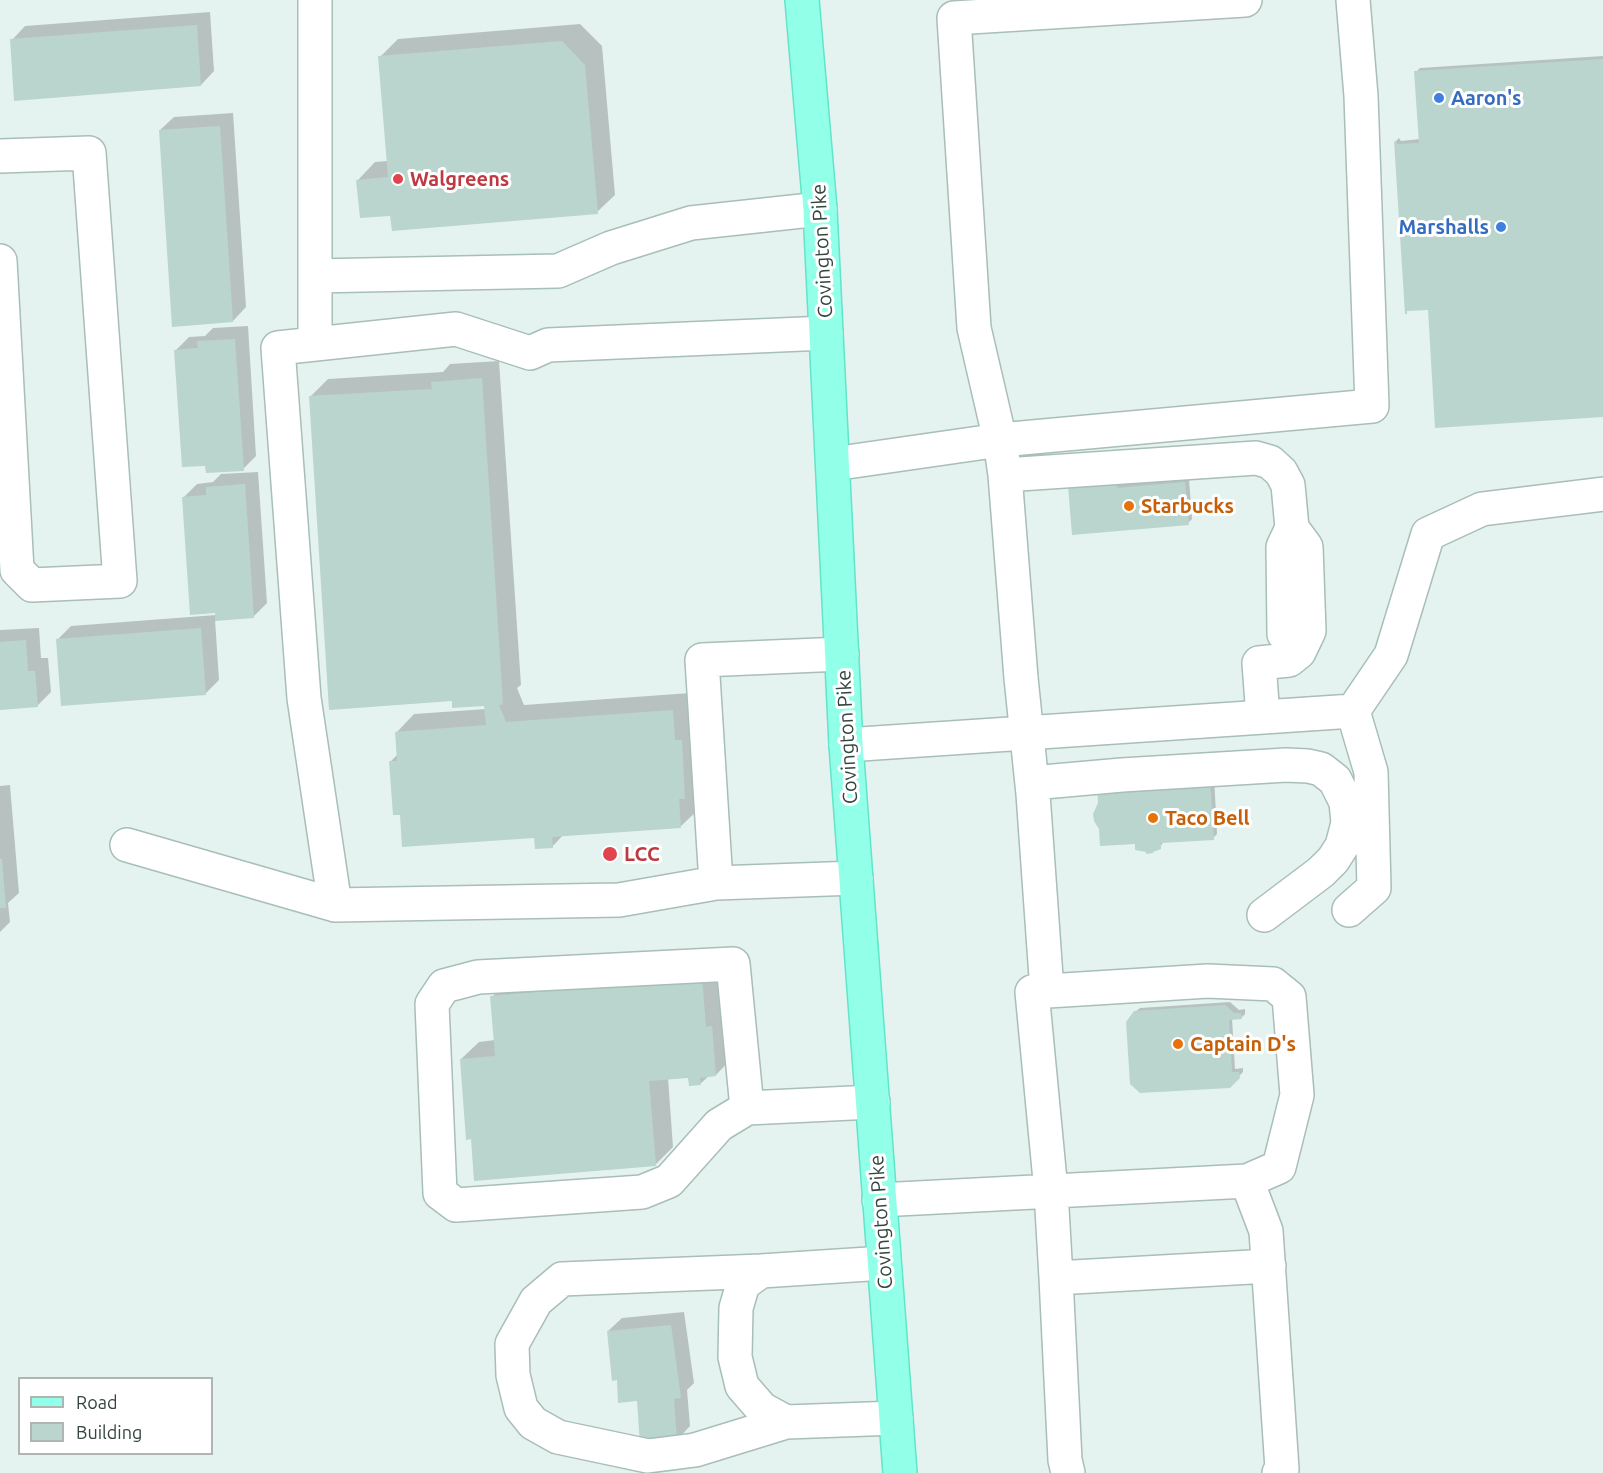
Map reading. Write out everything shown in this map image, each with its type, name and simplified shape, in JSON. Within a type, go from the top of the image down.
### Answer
[{"type":"main road","name":"Covington Pike","points":[[802,0],[820,209],[846,745],[900,1473]]},
{"type":"lane","points":[[315,0],[315,344]]},
{"type":"lane","points":[[1047,992],[1032,783],[1005,475],[1000,440],[974,328],[954,18],[1245,0]]},
{"type":"lane","points":[[833,464],[1000,440],[1372,406],[1361,96],[1353,0]]},
{"type":"lane","points":[[0,156],[90,153],[120,581],[32,585],[16,570],[0,261]]},
{"type":"lane","points":[[315,276],[558,271],[611,248],[691,223],[820,209]]},
{"type":"lane","points":[[335,905],[304,698],[278,348],[456,329],[530,353],[548,345],[826,333]]},
{"type":"lane","points":[[1005,475],[1256,458],[1270,462],[1281,472],[1288,485],[1292,528],[1306,547],[1309,631],[1299,652],[1289,660],[1258,663],[1263,717]]},
{"type":"lane","points":[[1353,711],[1391,655],[1428,534],[1482,509],[1603,494]]},
{"type":"lane","points":[[716,883],[702,660],[842,654]]},
{"type":"lane","points":[[846,745],[1353,711]]},
{"type":"lane","points":[[1349,910],[1374,888],[1371,772],[1353,711]]},
{"type":"lane","points":[[1032,783],[1286,765],[1321,769],[1335,780],[1346,802],[1348,823],[1342,846],[1321,872],[1264,915]]},
{"type":"lane","points":[[127,845],[335,905],[619,900],[716,883],[856,878]]},
{"type":"lane","points":[[747,1108],[733,964],[477,977],[444,986],[432,1004],[440,1193],[456,1204],[642,1192],[669,1181],[719,1125],[747,1108],[873,1102]]},
{"type":"lane","points":[[879,1200],[1051,1191],[1247,1181],[1279,1167],[1297,1095],[1289,997],[1274,984],[1208,981],[1032,992],[1051,1191],[1065,1460],[1068,1473]]},
{"type":"lane","points":[[1247,1181],[1266,1231],[1282,1469],[1279,1473]]},
{"type":"lane","points":[[884,1263],[762,1271],[562,1279],[536,1301],[512,1344],[513,1375],[521,1408],[532,1423],[558,1437],[648,1456],[695,1450],[786,1422],[896,1418]]},
{"type":"lane","points":[[1056,1278],[1269,1266]]},
{"type":"lane","points":[[762,1271],[743,1284],[736,1308],[735,1357],[742,1386],[762,1409],[786,1422]]},
{"type":"building","points":[[197,25],[201,86],[14,101],[10,39]]},
{"type":"building","name":"Walgreens","points":[[562,41],[585,65],[598,214],[392,231],[390,216],[360,218],[356,180],[388,177],[378,56]]},
{"type":"building","name":"Marshalls","points":[[1603,59],[1603,417],[1435,428],[1428,310],[1407,311],[1405,314],[1394,141],[1397,144],[1419,143],[1414,71]]},
{"type":"building","points":[[220,126],[233,322],[172,327],[159,130]]},
{"type":"building","points":[[235,339],[244,471],[206,473],[205,466],[182,467],[174,350],[198,348],[197,341]]},
{"type":"building","points":[[482,378],[503,704],[499,705],[506,722],[673,710],[675,740],[682,740],[685,799],[679,799],[681,828],[552,837],[553,848],[535,849],[534,838],[402,847],[400,815],[393,815],[389,761],[397,761],[395,732],[486,725],[484,706],[452,708],[452,701],[329,710],[309,396],[432,389],[431,382]]},
{"type":"building","name":"Starbucks","points":[[1116,472],[1117,488],[1185,482],[1189,525],[1072,535],[1068,486]]},
{"type":"building","points":[[245,484],[254,618],[215,621],[215,613],[190,615],[182,497],[206,495],[206,487]]},
{"type":"building","points":[[201,628],[206,695],[61,706],[56,639]]},
{"type":"building","points":[[26,640],[28,671],[35,671],[38,707],[0,710],[0,642]]},
{"type":"building","name":"Taco Bell","points":[[1210,779],[1214,840],[1161,843],[1161,849],[1146,854],[1146,852],[1135,850],[1135,844],[1100,846],[1099,829],[1093,814],[1098,803],[1097,786]]},
{"type":"building","points":[[0,859],[2,859],[6,908],[0,908]]},
{"type":"building","points":[[702,978],[706,1027],[712,1026],[716,1076],[700,1078],[701,1085],[689,1086],[688,1078],[649,1081],[656,1166],[474,1181],[471,1139],[466,1140],[460,1059],[495,1056],[490,996]]},
{"type":"building","name":"Captain D's","points":[[1225,1005],[1234,1013],[1241,1013],[1242,1019],[1229,1020],[1232,1072],[1239,1072],[1240,1078],[1230,1088],[1140,1093],[1130,1084],[1126,1022],[1134,1011]]},
{"type":"building","points":[[671,1325],[681,1398],[674,1399],[677,1441],[640,1445],[637,1401],[618,1403],[617,1380],[612,1381],[607,1331]]},
{"type":"place","name":"Aaron's","points":[[1439,98]]},
{"type":"place","name":"Walgreens","points":[[398,179]]},
{"type":"place","name":"Marshalls","points":[[1501,227]]},
{"type":"place","name":"Starbucks","points":[[1129,506]]},
{"type":"place","name":"Taco Bell","points":[[1153,818]]},
{"type":"place","name":"LCC","points":[[610,854]]},
{"type":"place","name":"Captain D's","points":[[1178,1044]]}]
